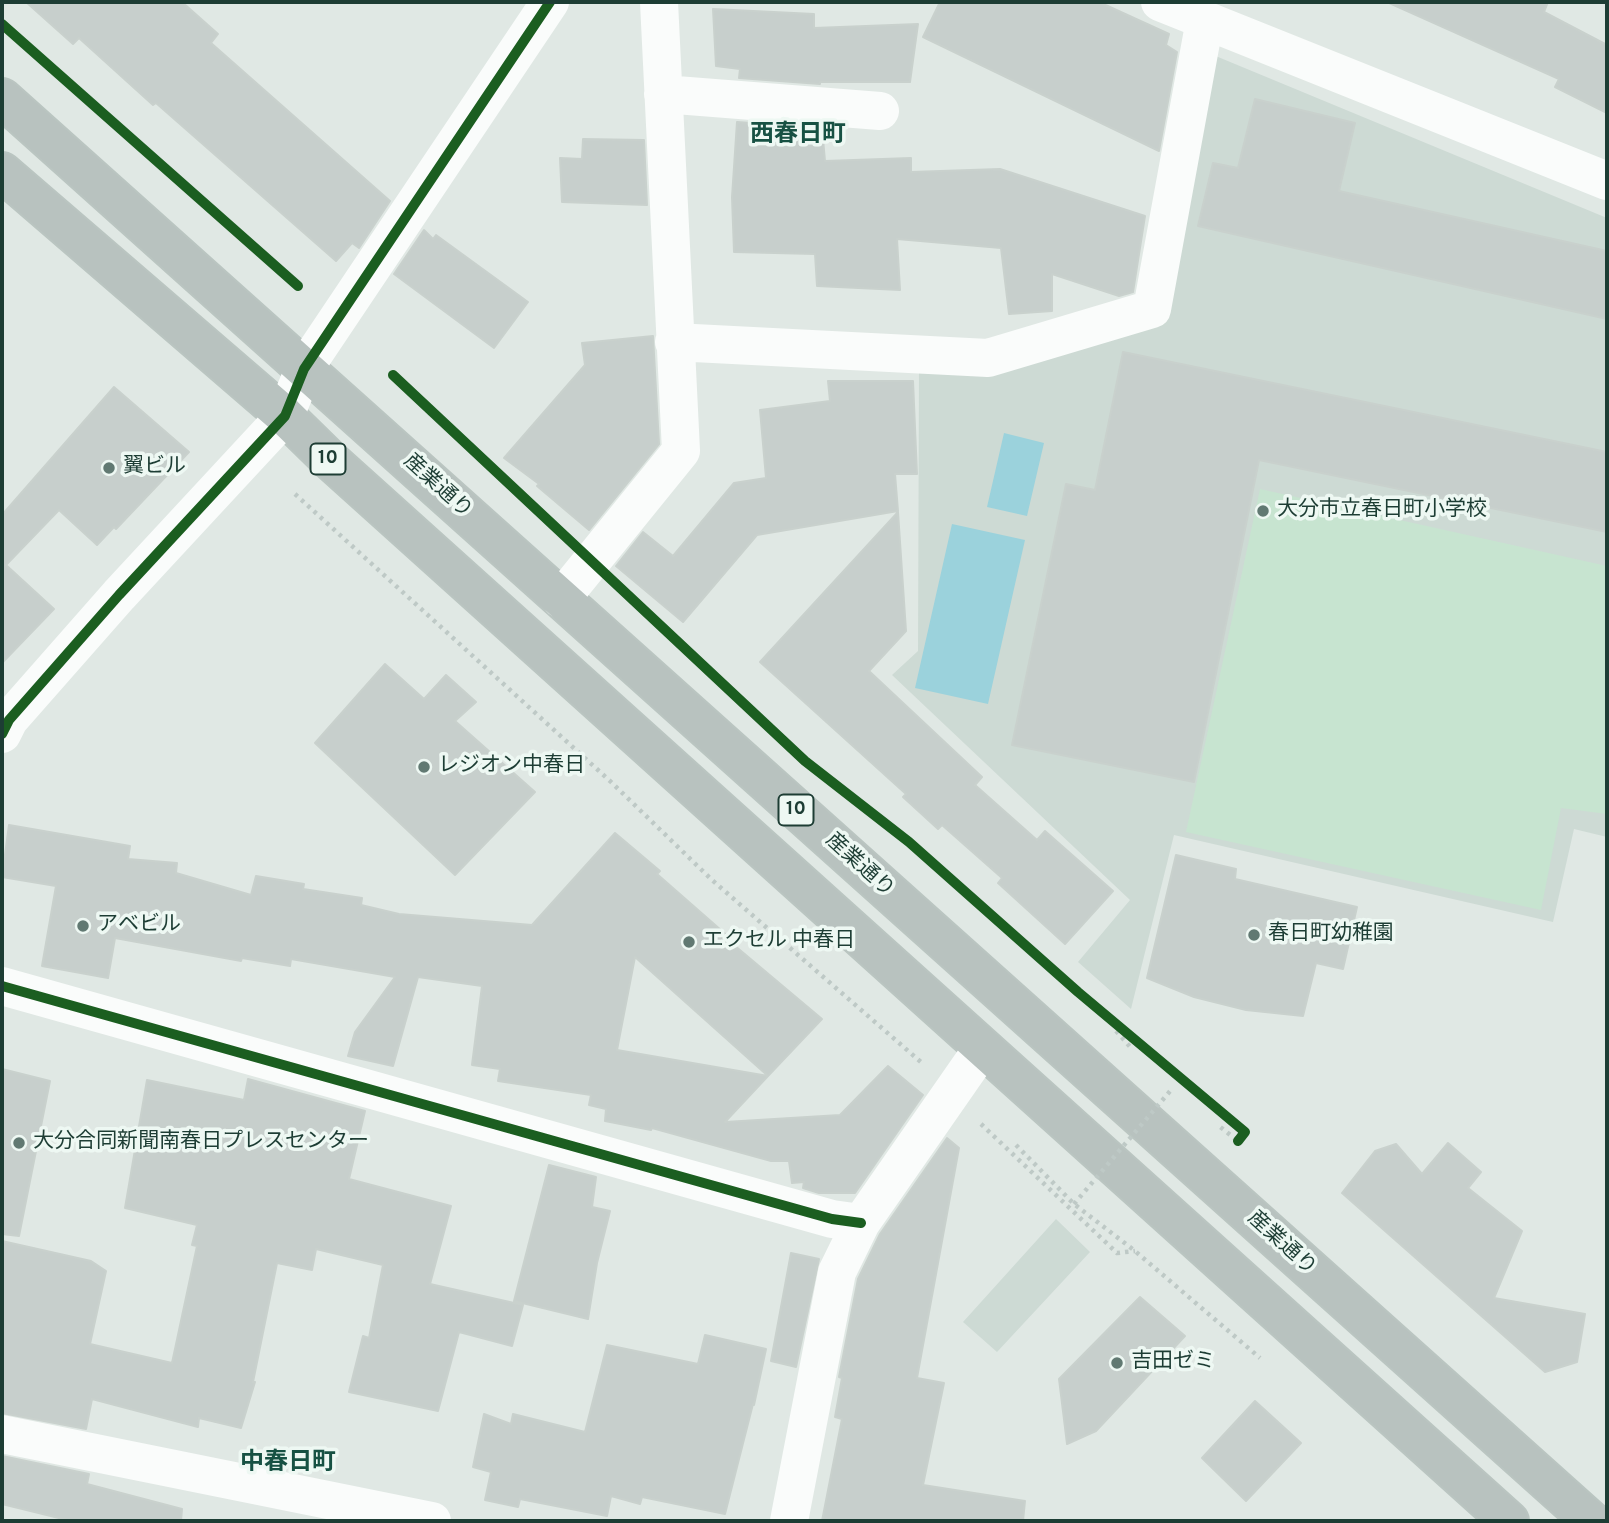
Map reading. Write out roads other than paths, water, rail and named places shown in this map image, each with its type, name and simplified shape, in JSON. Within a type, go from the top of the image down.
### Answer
[{"type":"highway","name":"産業通り","points":[[2,98],[1591,1521]]},
{"type":"highway","name":"10","points":[[2,172],[285,416],[331,461],[982,1049],[1509,1521]]},
{"type":"street","points":[[2,734],[9,720],[119,595],[285,416],[304,369],[551,2]]},
{"type":"street","points":[[561,599],[681,451],[659,2]]},
{"type":"street","points":[[1160,2],[1607,181]]},
{"type":"street","points":[[674,342],[988,358],[1152,309],[1205,20]]},
{"type":"street","points":[[663,94],[880,111]]},
{"type":"street","points":[[2,986],[818,1215],[861,1223]]},
{"type":"street","points":[[789,1521],[837,1272],[861,1223],[982,1049]]},
{"type":"street","points":[[2,1434],[432,1521]]},
{"type":"water","points":[[1004,433],[1044,443],[1027,516],[987,507]]},
{"type":"water","points":[[952,524],[1025,540],[988,704],[915,688]]},
{"type":"place","name":"翼ビル","points":[[109,468]]},
{"type":"place","name":"大分市立春日町小学校","points":[[1263,511]]},
{"type":"place","name":"レジオン中春日","points":[[424,767]]},
{"type":"place","name":"アベビル","points":[[83,926]]},
{"type":"place","name":"春日町幼稚園","points":[[1254,935]]},
{"type":"place","name":"エクセル 中春日","points":[[689,942]]},
{"type":"place","name":"大分合同新聞南春日プレスセンター","points":[[19,1143]]},
{"type":"place","name":"吉田ゼミ","points":[[1117,1363]]},
{"type":"district","name":"西春日町","points":[[798,136]]},
{"type":"district","name":"中春日町","points":[[288,1464]]}]
